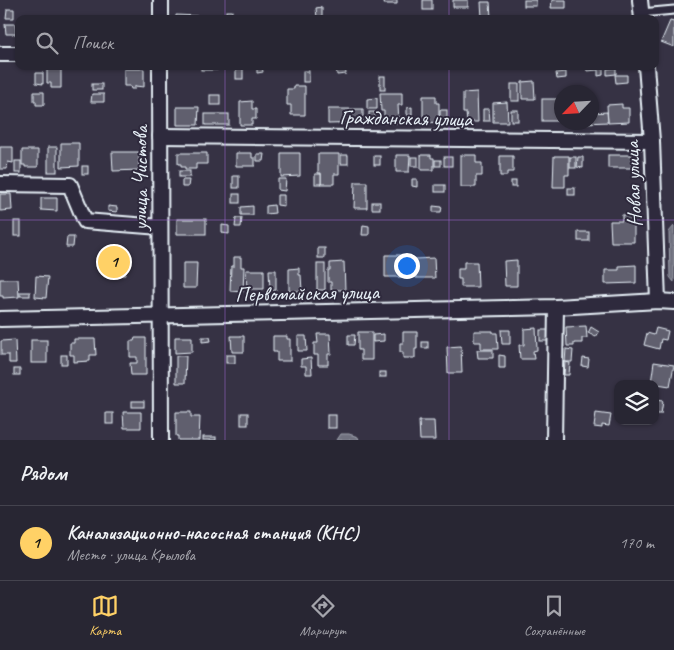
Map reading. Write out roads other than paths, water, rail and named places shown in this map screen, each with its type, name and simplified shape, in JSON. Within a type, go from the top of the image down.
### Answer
[{"type":"street","points":[[161,0],[161,15]]},
{"type":"street","points":[[0,54],[15,54]]},
{"type":"street","name":"улица Чистова","points":[[160,70],[161,440]]},
{"type":"street","name":"Новая улица","points":[[646,70],[652,141],[658,300]]},
{"type":"street","name":"Гражданская улица","points":[[160,136],[652,141]]},
{"type":"street","points":[[0,184],[70,185],[85,221],[160,226]]},
{"type":"street","name":"Первомайская улица","points":[[0,319],[556,308],[658,300],[674,302]]},
{"type":"street","points":[[554,440],[556,308]]},
{"type":"lane","points":[[641,11],[674,10]]},
{"type":"water","points":[[674,226],[674,282],[670,277],[669,232]]},
{"type":"water","points":[[341,434],[358,437],[359,440],[337,440]]},
{"type":"place","name":"Канализационно-насосная станция (КНС)","points":[[114,262]]}]
